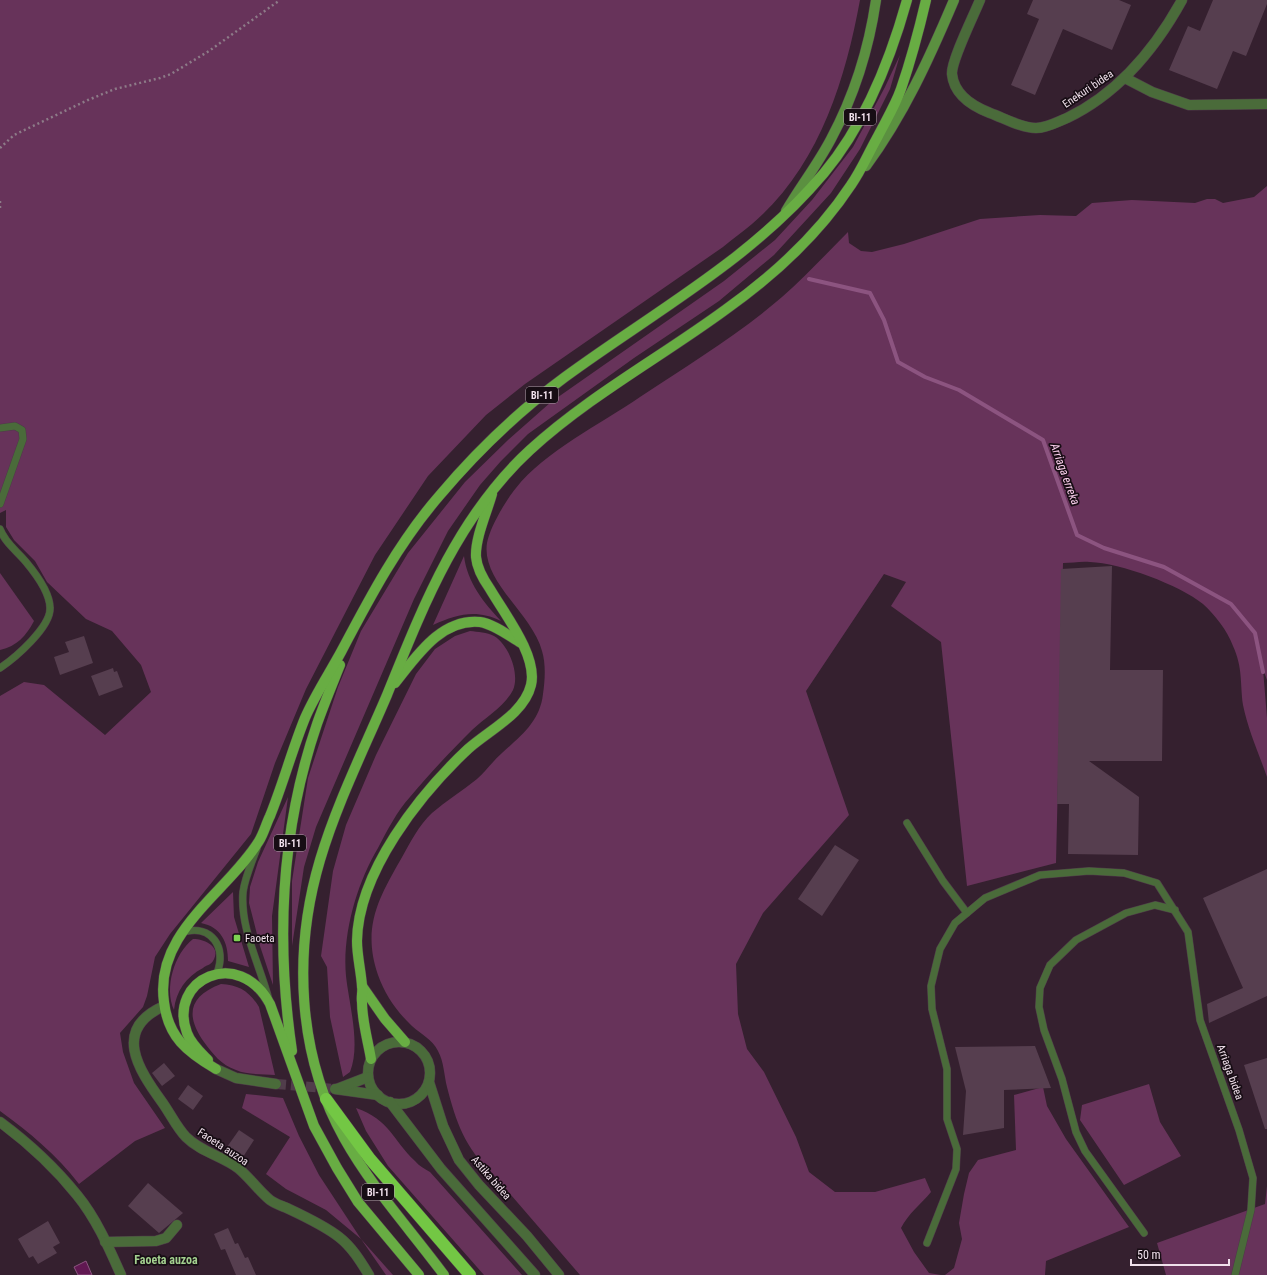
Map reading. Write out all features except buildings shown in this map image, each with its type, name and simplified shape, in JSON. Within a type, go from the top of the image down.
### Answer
[{"type":"highway","points":[[326,1099],[370,1159],[470,1275]]},
{"type":"main road","name":"BI-11","points":[[418,1275],[358,1202],[314,1126],[295,1070],[287,1017],[283,968],[283,910],[287,865],[294,816],[303,772],[317,725],[354,626],[398,550],[434,502],[470,461],[506,425],[567,376],[720,270],[754,244],[826,171],[857,124],[876,87],[892,48],[907,0]]},
{"type":"main road","name":"BI-11","points":[[444,1275],[368,1178],[341,1133],[326,1099],[311,1048],[302,979],[310,899],[331,828],[415,626],[447,559],[478,508],[510,470],[556,428],[726,309],[769,276],[794,253],[820,225],[851,185],[900,92],[918,33],[926,0]]},
{"type":"main road","points":[[371,1059],[362,1003],[362,986],[357,940],[363,903],[369,886],[390,844],[418,806],[468,749],[515,711],[524,700],[531,685],[531,671],[528,656],[479,572],[476,556],[480,533],[493,489]]},
{"type":"main road","points":[[388,693],[426,644],[445,630],[466,623],[481,622],[522,644]]},
{"type":"main road","points":[[216,1069],[190,1054],[176,1038],[164,1006],[164,976],[168,958],[183,932],[260,840],[306,717],[354,626]]},
{"type":"main road","points":[[216,1069],[196,1048],[187,1034],[184,1016],[191,990],[201,981],[217,973],[227,972],[240,975],[253,982],[263,991],[270,1004],[295,1070]]},
{"type":"main road","points":[[362,986],[385,1019],[405,1042]]},
{"type":"street","points":[[782,217],[831,139],[849,100],[866,50],[876,0]]},
{"type":"street","points":[[851,185],[887,137],[909,101],[954,0]]},
{"type":"street","name":"Enekuri bidea","points":[[980,0],[955,60],[952,73],[955,86],[962,97],[978,108],[1022,125],[1035,128],[1050,126],[1080,112],[1125,78],[1148,53],[1182,0]]},
{"type":"street","name":"Enekuri bidea","points":[[1125,78],[1152,92],[1188,105],[1267,104]]},
{"type":"street","name":"Faoeta auzoa","points":[[164,1006],[150,1012],[141,1023],[135,1034],[134,1047],[137,1062],[150,1086],[186,1136],[202,1149],[237,1168],[271,1201],[289,1209],[340,1238],[357,1255],[369,1275]]},
{"type":"street","points":[[378,1095],[372,1087],[368,1077],[371,1059],[377,1051],[385,1045],[394,1042],[413,1044],[421,1050],[427,1058],[430,1067],[429,1082],[423,1093],[416,1099],[408,1103],[390,1102]]},
{"type":"street","points":[[216,1069],[236,1078],[276,1084]]},
{"type":"street","points":[[368,1077],[336,1089],[378,1095],[390,1102],[449,1179],[535,1275]]},
{"type":"street","name":"Astika bidea","points":[[429,1082],[443,1126],[462,1164],[479,1185],[527,1236],[559,1275]]},
{"type":"street","points":[[0,1122],[53,1169],[78,1196],[105,1242],[121,1275]]},
{"type":"street","points":[[105,1242],[156,1241],[166,1238],[177,1225]]},
{"type":"lane","points":[[0,428],[15,426],[22,430],[23,439],[0,504]]},
{"type":"lane","points":[[0,529],[3,538],[27,563],[40,581],[48,596],[50,609],[47,620],[37,635],[0,668]]},
{"type":"lane","points":[[907,823],[943,881],[967,913],[955,923],[940,949],[931,986],[932,1009],[947,1069],[947,1119],[957,1149],[956,1169],[928,1243]]},
{"type":"lane","points":[[260,840],[243,891],[250,939],[270,1004]]},
{"type":"lane","name":"Arriaga bidea","points":[[967,913],[985,898],[1040,875],[1089,871],[1124,873],[1157,883],[1188,932],[1200,1020],[1239,1130],[1253,1178],[1251,1210],[1235,1275]]},
{"type":"lane","points":[[1144,1233],[1086,1151],[1076,1132],[1062,1079],[1044,1030],[1039,1007],[1040,988],[1050,965],[1076,940],[1126,912],[1155,905],[1175,910]]},
{"type":"lane","points":[[183,932],[191,929],[202,931],[214,938],[220,949],[221,958],[217,973]]},
{"type":"path","points":[[0,148],[14,135],[88,100],[115,89],[171,74],[209,51],[280,0]]},
{"type":"path","points":[[0,201],[0,210]]},
{"type":"shaded area","points":[[0,0],[860,0],[846,62],[837,92],[825,122],[795,177],[775,202],[752,224],[723,247],[525,384],[486,415],[428,476],[375,555],[306,689],[275,763],[251,834],[170,934],[155,957],[147,996],[143,1007],[120,1033],[123,1052],[134,1083],[165,1128],[135,1141],[79,1184],[62,1163],[0,1111],[0,696],[24,682],[44,685],[105,735],[151,692],[141,665],[112,631],[86,619],[47,582],[35,561],[14,540],[6,527],[6,510],[0,513]]},
{"type":"shaded area","points":[[900,55],[890,89],[860,149],[831,193],[774,255],[719,301],[634,358],[528,434],[480,485],[448,531],[414,599],[316,827],[304,867],[292,946],[292,881],[308,778],[338,687],[361,631],[408,553],[465,482],[508,440],[551,402],[724,281],[775,240],[812,200],[853,147],[885,87]]},
{"type":"shaded area","points":[[1267,186],[1267,680],[1263,669],[1267,718],[1267,777],[1245,714],[1240,669],[1236,654],[1224,629],[1207,608],[1193,597],[1165,583],[1149,576],[1117,566],[1087,562],[1063,563],[1056,863],[967,886],[941,642],[891,606],[906,582],[884,574],[806,691],[849,815],[763,913],[736,964],[738,1014],[747,1049],[764,1072],[796,1137],[809,1172],[835,1192],[875,1192],[925,1178],[931,1192],[911,1214],[901,1228],[914,1252],[929,1273],[941,1275],[580,1275],[483,1164],[468,1144],[454,1112],[442,1060],[436,1047],[396,1009],[381,982],[373,958],[372,928],[379,901],[385,887],[411,841],[432,813],[477,779],[523,734],[534,720],[541,704],[545,672],[542,651],[529,624],[499,584],[487,557],[487,543],[503,506],[528,475],[558,450],[730,337],[765,311],[791,289],[848,232],[849,243],[861,251],[872,252],[904,244],[980,219],[1040,215],[1076,216],[1092,203],[1132,200],[1195,203],[1207,199],[1215,199],[1223,203],[1254,197]]},
{"type":"shaded area","points":[[464,556],[469,575],[477,592],[501,621],[483,615],[467,614],[433,625]]},
{"type":"shaded area","points":[[0,573],[34,621],[20,640],[11,646],[0,650]]},
{"type":"shaded area","points":[[470,631],[482,632],[494,636],[499,640],[512,660],[515,683],[513,690],[500,707],[472,730],[448,754],[405,803],[370,862],[353,909],[346,943],[346,976],[353,1024],[354,1050],[350,1072],[343,1077],[330,1017],[327,967],[321,956],[333,871],[346,825],[376,755],[416,674],[435,649],[455,636]]},
{"type":"shaded area","points":[[288,797],[272,916],[273,985],[260,946],[249,903],[250,887],[258,862]]},
{"type":"shaded area","points":[[233,892],[234,917],[249,967],[228,961],[227,948],[222,936],[214,928],[201,923]]},
{"type":"shaded area","points":[[193,939],[202,940],[211,945],[214,948],[215,956],[211,963],[197,972],[183,985],[177,997],[174,1010],[170,992],[173,972],[181,953],[186,945]]},
{"type":"shaded area","points":[[221,984],[238,987],[243,990],[259,1007],[275,1075],[245,1073],[231,1068],[214,1055],[198,1032],[194,1023],[193,1007],[202,994]]},
{"type":"shaded area","points":[[1149,1084],[1160,1122],[1181,1156],[1124,1185],[1080,1120],[1082,1105]]},
{"type":"shaded area","points":[[1043,1087],[1047,1106],[1066,1139],[1129,1227],[1046,1261],[1045,1275],[945,1275],[954,1268],[962,1239],[959,1223],[969,1173],[978,1160],[1016,1150],[1014,1095]]},
{"type":"shaded area","points":[[246,1094],[283,1098],[299,1136],[319,1175],[361,1239],[326,1210],[286,1189],[266,1174],[290,1137],[242,1108]]},
{"type":"shaded area","points":[[356,1108],[376,1118],[384,1124],[407,1153],[418,1164],[430,1172],[522,1275],[484,1275],[388,1166],[366,1131]]},
{"type":"shaded area","points":[[1267,1186],[1267,1275],[1166,1275],[1157,1243],[1265,1204]]},
{"type":"shaded area","points":[[361,1239],[393,1275],[386,1275]]},
{"type":"shaded area","points":[[86,1261],[92,1275],[78,1275],[74,1267]]},
{"type":"waterway","name":"Arriaga erreka","points":[[809,279],[870,293],[884,320],[898,362],[925,377],[959,390],[1043,440],[1077,535],[1104,548],[1164,567],[1231,604],[1255,633],[1263,672]]},
{"type":"tunnel","points":[[276,1084],[335,1089]]},
{"type":"place","name":"Faoeta","points":[[237,938]]},
{"type":"district","name":"Faoeta auzoa","points":[[166,1260]]}]
